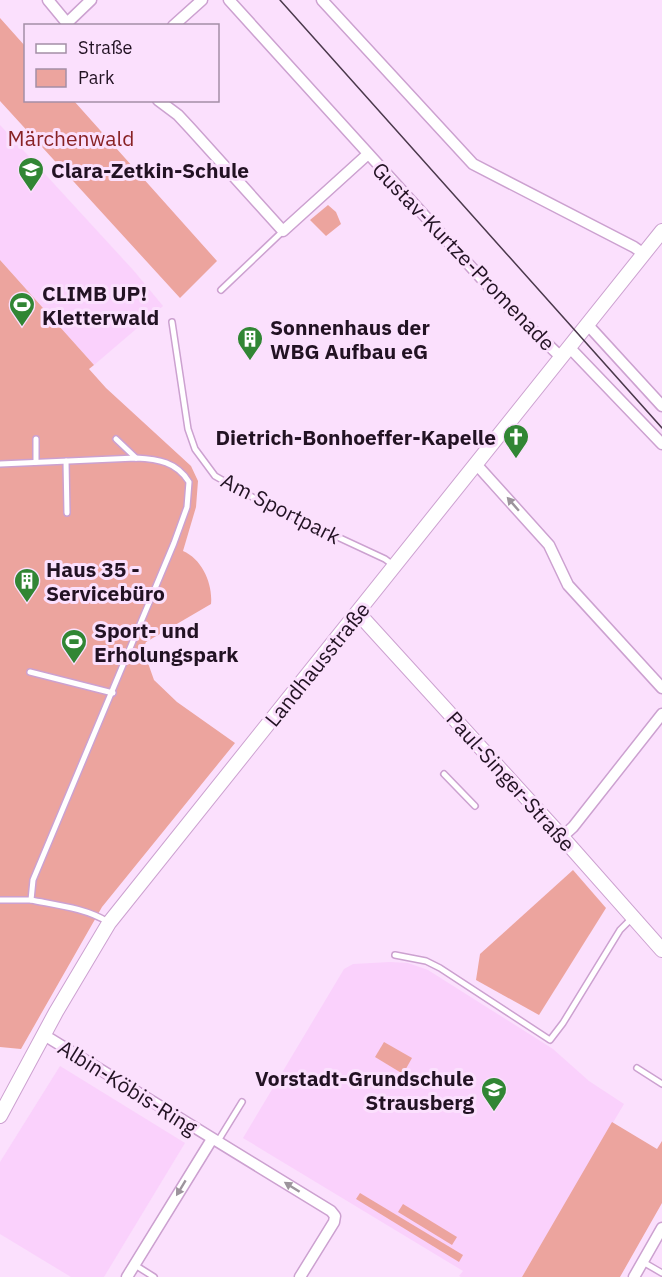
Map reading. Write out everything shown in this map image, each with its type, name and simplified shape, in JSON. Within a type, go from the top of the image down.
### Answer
[{"type":"street","points":[[48,0],[67,23],[91,0]]},
{"type":"street","points":[[175,24],[202,0]]},
{"type":"street","name":"Gustav-Kurtze-Promenade","points":[[229,0],[501,300],[565,352],[662,444]]},
{"type":"street","points":[[322,0],[472,164],[644,254]]},
{"type":"street","points":[[161,102],[178,115],[283,231]]},
{"type":"street","name":"Gustav-Kurtze-Promenade","points":[[283,231],[368,154]]},
{"type":"street","name":"Landhausstraße","points":[[0,1116],[109,923],[662,231]]},
{"type":"street","points":[[587,324],[662,406]]},
{"type":"street","points":[[476,464],[549,545],[568,585],[662,688]]},
{"type":"street","name":"Paul-Singer-Straße","points":[[358,612],[662,950]]},
{"type":"street","points":[[562,837],[573,827],[662,714]]},
{"type":"street","name":"Albin-Köbis-Ring","points":[[44,1035],[331,1211],[335,1216],[334,1222],[300,1277]]},
{"type":"street","name":"Albin-Köbis-Ring","points":[[127,1277],[215,1140]]},
{"type":"street","points":[[634,1277],[662,1228]]},
{"type":"lane","name":"Gustav-Kurtze-Promenade","points":[[221,290],[283,231]]},
{"type":"lane","name":"Am Sportpark","points":[[172,322],[188,429],[195,449],[215,476],[256,499],[381,557],[395,566]]},
{"type":"lane","points":[[36,439],[36,462]]},
{"type":"lane","points":[[116,439],[136,458]]},
{"type":"lane","points":[[0,464],[158,459],[172,465],[185,475],[189,482],[187,507],[174,543],[33,880],[31,900]]},
{"type":"lane","points":[[66,462],[67,513]]},
{"type":"lane","points":[[30,672],[113,693]]},
{"type":"lane","points":[[444,774],[475,806]]},
{"type":"lane","points":[[0,900],[31,900],[100,917],[109,923]]},
{"type":"lane","points":[[396,954],[426,961],[440,968],[550,1040],[563,1023],[620,930],[632,918]]},
{"type":"lane","points":[[637,1068],[662,1084]]},
{"type":"lane","points":[[215,1140],[242,1102]]},
{"type":"lane","points":[[643,1262],[662,1273]]},
{"type":"lane","points":[[134,1265],[154,1277]]},
{"type":"shaded area","name":"Clara-Zetkin-Schule","points":[[0,125],[134,271],[163,306],[94,365],[0,260]]},
{"type":"shaded area","name":"Vorstadt-Grundschule Strausberg","points":[[408,963],[428,970],[553,1049],[589,1081],[624,1104],[522,1277],[461,1277],[459,1276],[463,1271],[243,1138],[344,969],[353,964]]},
{"type":"shaded area","points":[[60,1066],[185,1143],[104,1277],[71,1277],[0,1234],[0,1162]]},
{"type":"green space","name":"Märchenwald","points":[[0,18],[24,45],[24,102],[75,102],[217,261],[180,298],[0,101]]},
{"type":"green space","points":[[328,205],[336,212],[341,224],[326,236],[310,220]]},
{"type":"green space","name":"Sport- und Erholungspark","points":[[0,260],[94,365],[89,369],[106,388],[191,466],[198,481],[196,507],[183,551],[196,560],[205,573],[210,588],[211,604],[146,642],[143,649],[154,680],[177,702],[235,743],[102,907],[21,1049],[0,1047]]},
{"type":"green space","points":[[573,870],[606,908],[539,1015],[476,980],[480,954]]},
{"type":"green space","points":[[384,1042],[412,1058],[403,1074],[375,1057]]},
{"type":"green space","points":[[612,1122],[657,1149],[662,1141],[662,1203],[620,1277],[522,1277]]},
{"type":"green space","points":[[360,1193],[463,1255],[459,1262],[356,1199]]},
{"type":"green space","points":[[403,1204],[457,1237],[452,1245],[398,1212]]},
{"type":"tram line","points":[[280,0],[662,428]]},
{"type":"place","name":"Clara-Zetkin-Schule","points":[[31,193]]},
{"type":"place","name":"CLIMB UP! Kletterwald","points":[[22,328]]},
{"type":"place","name":"Sonnenhaus der WBG Aufbau eG","points":[[250,362]]},
{"type":"place","name":"Dietrich-Bonhoeffer-Kapelle","points":[[516,460]]},
{"type":"place","name":"Haus 35 - Servicebüro","points":[[27,604]]},
{"type":"place","name":"Sport- und Erholungspark","points":[[74,665]]},
{"type":"place","name":"Vorstadt-Grundschule Strausberg","points":[[494,1113]]}]
